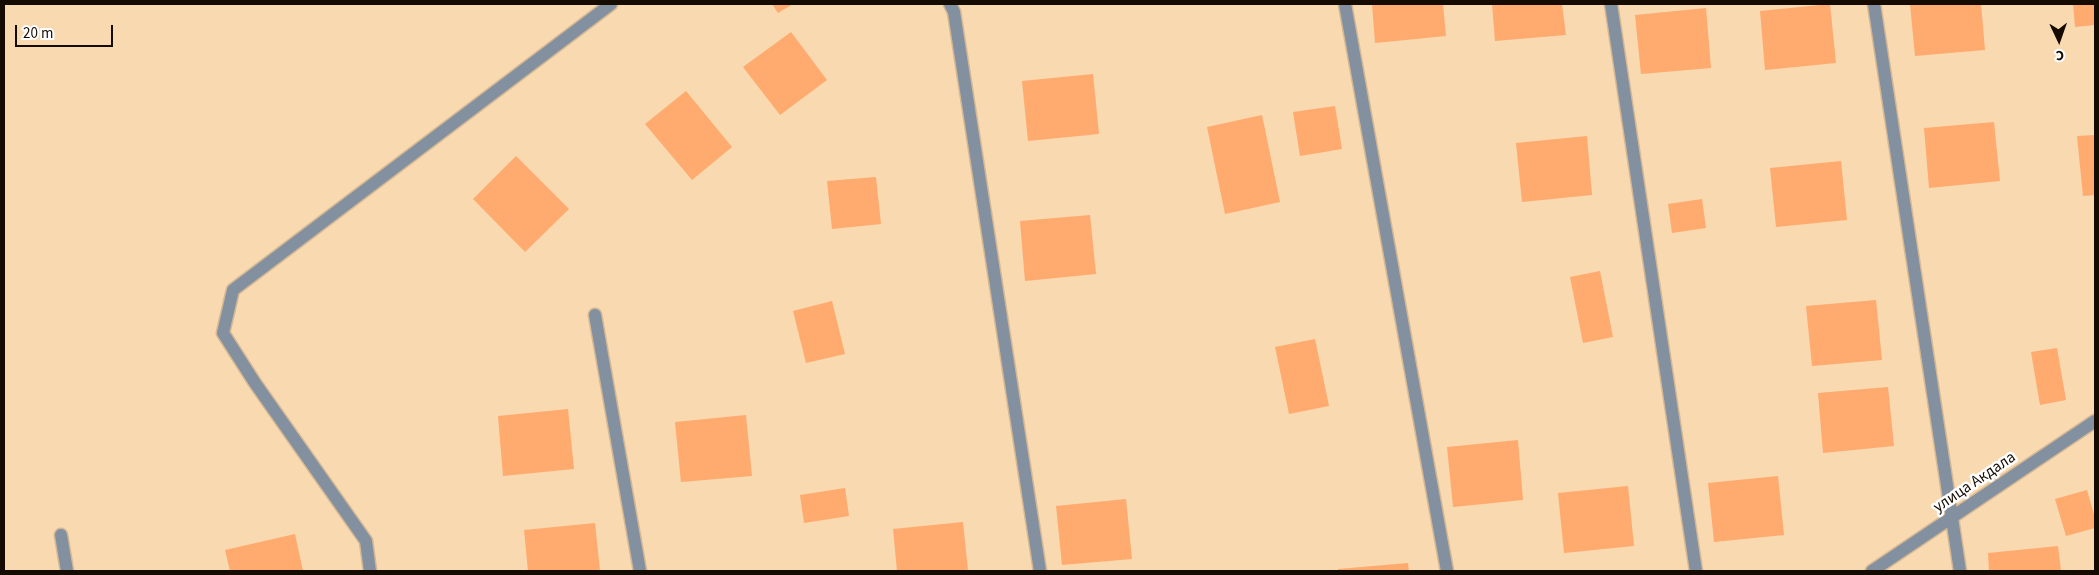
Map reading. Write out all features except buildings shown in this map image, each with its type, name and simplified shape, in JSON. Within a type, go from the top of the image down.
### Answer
[{"type":"street","points":[[370,571],[366,541],[255,383],[224,333],[233,290],[611,4]]},
{"type":"street","points":[[950,4],[954,12],[1040,571]]},
{"type":"street","points":[[1345,4],[1448,571]]},
{"type":"street","points":[[1611,4],[1696,571]]},
{"type":"street","points":[[1874,4],[1960,571]]},
{"type":"street","points":[[596,315],[640,571]]},
{"type":"street","name":"улица Акдала","points":[[1872,571],[2095,421]]},
{"type":"street","points":[[61,535],[67,571]]}]
